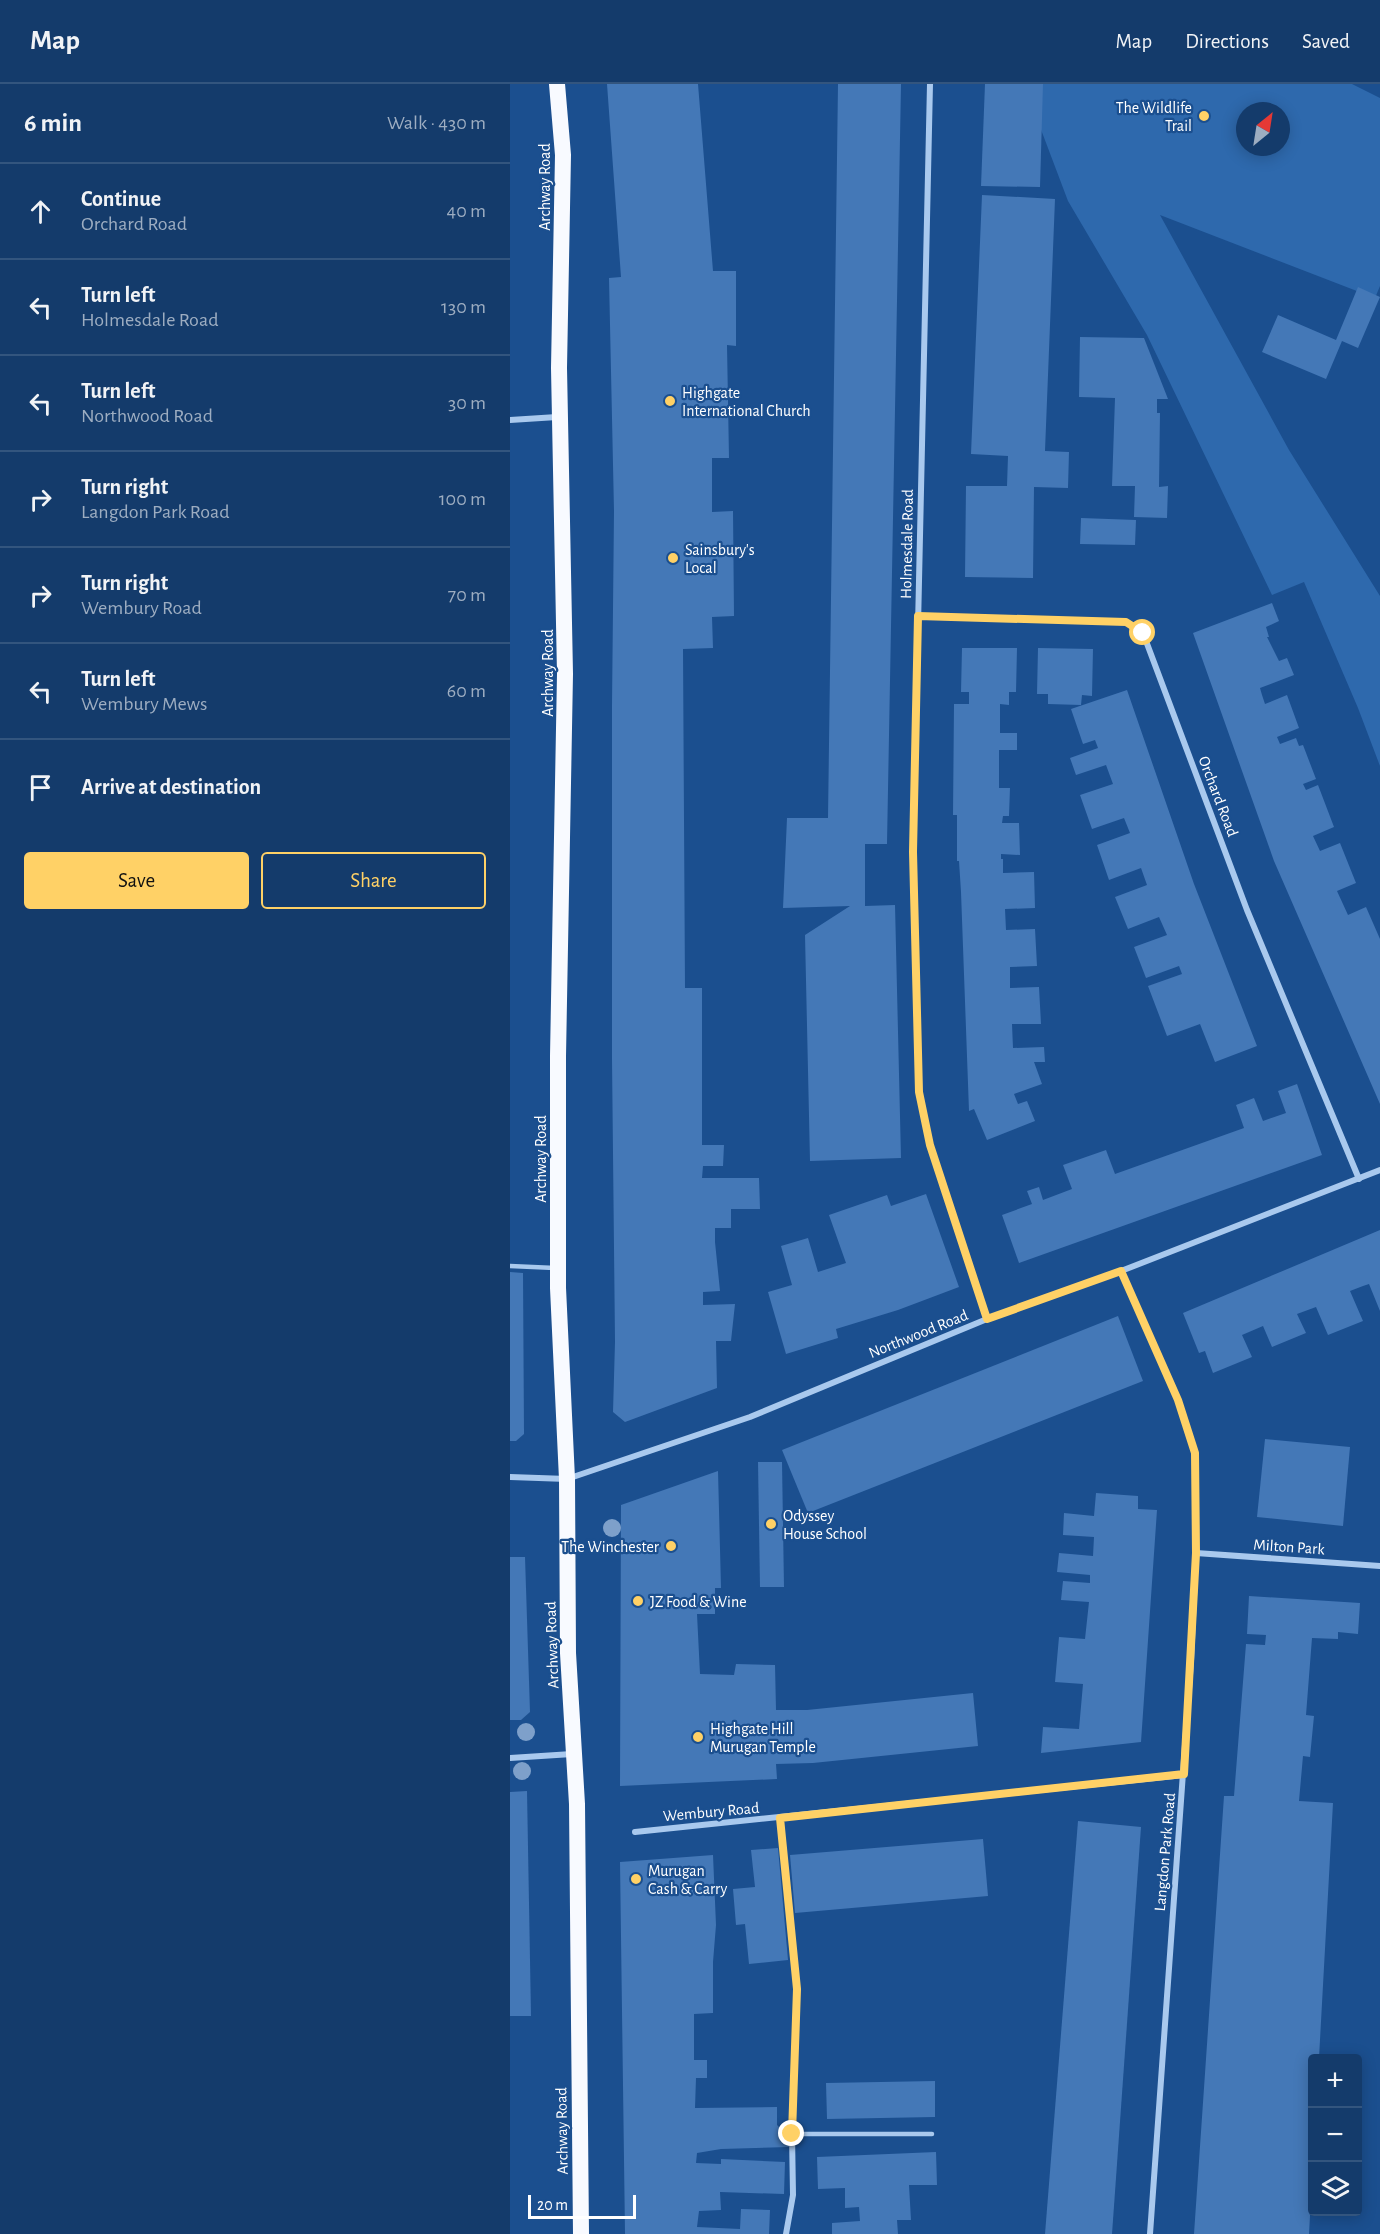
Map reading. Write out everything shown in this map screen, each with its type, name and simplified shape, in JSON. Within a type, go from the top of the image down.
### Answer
[{"type":"highway","name":"Archway Road","points":[[557,84],[563,155],[559,368],[566,674],[558,1056],[558,1319],[567,1479],[568,1653],[577,1804],[581,2234]]},
{"type":"street","name":"Holmesdale Road","points":[[930,84],[913,852],[919,1092],[930,1145],[987,1319]]},
{"type":"street","points":[[510,420],[561,416]]},
{"type":"street","name":"Orchard Road","points":[[918,616],[1126,622],[1143,633],[1247,910],[1359,1179]]},
{"type":"street","name":"Northwood Road","points":[[510,1478],[567,1479],[750,1417],[987,1319],[1121,1271],[1380,1170]]},
{"type":"street","name":"Langdon Park Road","points":[[1121,1271],[1178,1400],[1195,1453],[1196,1553],[1184,1774],[1150,2234]]},
{"type":"street","name":"Milton Park","points":[[1196,1553],[1380,1566]]},
{"type":"street","points":[[510,1758],[574,1754]]},
{"type":"street","name":"Wembury Road","points":[[635,1832],[1184,1774]]},
{"type":"street","points":[[780,1818],[797,1989],[792,2134],[793,2195],[786,2234]]},
{"type":"lane","points":[[510,1266],[558,1268]]},
{"type":"lane","points":[[792,2134],[932,2134]]},
{"type":"shaded area","points":[[1016,84],[1352,84],[1380,98],[1380,286],[1375,298],[1160,215],[1289,450],[1380,596],[1380,766],[1358,708],[1304,582],[1272,595],[1147,335],[1068,201],[1037,119]]},
{"type":"building","points":[[607,84],[698,84],[713,271],[736,271],[736,346],[727,345],[729,458],[712,458],[712,512],[733,511],[734,616],[712,617],[713,648],[683,649],[685,988],[702,988],[702,1145],[724,1145],[723,1166],[703,1166],[702,1178],[759,1178],[760,1209],[731,1209],[731,1228],[715,1228],[720,1291],[703,1292],[703,1305],[735,1304],[731,1341],[716,1341],[717,1388],[625,1422],[613,1412],[615,1342],[612,1059],[614,511],[609,278],[621,277]]},
{"type":"building","points":[[838,84],[901,84],[887,844],[865,844],[865,906],[895,905],[901,1158],[810,1161],[805,935],[850,906],[783,908],[787,818],[828,818]]},
{"type":"building","points":[[985,84],[1043,84],[1040,187],[981,186]]},
{"type":"building","points":[[982,195],[1055,199],[1045,451],[1069,452],[1068,488],[1034,487],[1033,578],[965,577],[966,486],[1007,486],[1008,456],[971,454]]},
{"type":"building","points":[[1358,287],[1380,297],[1358,348],[1342,341],[1326,379],[1262,352],[1278,315],[1336,340]]},
{"type":"building","points":[[1080,337],[1144,338],[1168,399],[1157,399],[1157,413],[1160,413],[1159,487],[1168,486],[1167,518],[1134,517],[1135,486],[1112,486],[1115,398],[1079,397]]},
{"type":"building","points":[[1081,518],[1136,520],[1135,545],[1080,544]]},
{"type":"building","points":[[1272,603],[1279,621],[1266,627],[1269,637],[1267,637],[1279,661],[1287,658],[1294,675],[1260,688],[1262,695],[1265,704],[1287,695],[1299,728],[1277,737],[1280,744],[1296,738],[1299,746],[1303,745],[1316,779],[1303,784],[1306,790],[1318,785],[1334,827],[1313,836],[1320,851],[1340,843],[1356,883],[1337,891],[1348,915],[1366,907],[1380,939],[1380,1104],[1274,861],[1193,633]]},
{"type":"building","points":[[962,648],[1017,648],[1016,692],[1009,692],[1009,705],[1000,704],[1000,733],[1017,733],[1017,750],[999,750],[999,788],[1010,788],[1009,816],[1003,816],[1002,823],[1019,823],[1020,855],[1001,854],[1001,859],[1003,859],[1003,873],[1034,872],[1035,908],[1005,909],[1006,930],[1035,929],[1037,966],[1010,967],[1010,988],[1039,987],[1041,1024],[1012,1024],[1013,1048],[1044,1047],[1045,1062],[1034,1062],[1042,1084],[1014,1094],[1018,1104],[1027,1101],[1035,1121],[987,1140],[974,1109],[969,1111],[961,892],[959,861],[957,861],[957,815],[953,815],[954,704],[969,704],[969,692],[961,692]]},
{"type":"building","points":[[1038,648],[1093,649],[1092,696],[1082,695],[1081,705],[1048,704],[1048,694],[1037,694]]},
{"type":"building","points":[[1127,690],[1194,884],[1257,1046],[1215,1062],[1200,1024],[1167,1036],[1148,986],[1182,974],[1179,966],[1146,978],[1134,947],[1167,935],[1159,917],[1128,929],[1115,897],[1147,885],[1141,868],[1109,880],[1097,845],[1130,833],[1124,818],[1092,829],[1080,795],[1113,784],[1106,765],[1076,775],[1070,758],[1098,748],[1095,740],[1083,744],[1071,709]]},
{"type":"building","points":[[1297,1084],[1322,1155],[1019,1263],[1002,1215],[1032,1204],[1027,1191],[1039,1187],[1043,1200],[1072,1189],[1063,1165],[1106,1150],[1115,1174],[1244,1128],[1236,1105],[1254,1098],[1263,1121],[1286,1113],[1278,1091]]},
{"type":"building","points":[[926,1194],[959,1287],[898,1310],[836,1329],[838,1338],[786,1354],[768,1292],[792,1285],[781,1246],[808,1238],[818,1272],[846,1263],[829,1215],[887,1195],[891,1206]]},
{"type":"building","points":[[1380,1230],[1380,1311],[1369,1284],[1363,1286],[1350,1291],[1363,1321],[1328,1335],[1316,1307],[1297,1314],[1306,1333],[1272,1347],[1263,1326],[1242,1335],[1252,1357],[1213,1373],[1205,1351],[1199,1353],[1183,1313]]},
{"type":"building","points":[[510,1272],[523,1273],[524,1434],[516,1441],[510,1441]]},
{"type":"building","points":[[1118,1316],[1143,1381],[808,1513],[782,1450]]},
{"type":"building","points":[[1265,1439],[1350,1447],[1343,1526],[1257,1517]]},
{"type":"building","name":"Odyssey House School","points":[[758,1462],[782,1462],[784,1587],[760,1587]]},
{"type":"building","points":[[718,1471],[721,1588],[715,1588],[715,1614],[697,1614],[700,1674],[734,1675],[736,1664],[775,1665],[776,1710],[807,1710],[973,1693],[978,1746],[813,1763],[776,1764],[777,1779],[620,1786],[621,1505]]},
{"type":"building","points":[[1096,1493],[1138,1496],[1138,1509],[1157,1510],[1141,1742],[1041,1753],[1043,1727],[1079,1729],[1083,1684],[1055,1682],[1059,1637],[1085,1639],[1089,1602],[1061,1600],[1063,1581],[1090,1583],[1090,1575],[1057,1572],[1059,1553],[1093,1556],[1094,1537],[1063,1535],[1064,1513],[1094,1516]]},
{"type":"building","points":[[510,1557],[525,1557],[530,1712],[521,1720],[510,1720]]},
{"type":"building","points":[[1249,1596],[1360,1603],[1358,1634],[1338,1632],[1338,1639],[1312,1638],[1306,1715],[1314,1716],[1310,1757],[1303,1756],[1299,1801],[1333,1803],[1319,2054],[1308,2054],[1309,2234],[1194,2234],[1224,1796],[1234,1796],[1246,1644],[1265,1645],[1266,1635],[1247,1634]]},
{"type":"building","points":[[527,1791],[531,2016],[510,2016],[510,1792]]},
{"type":"building","points":[[1078,1821],[1141,1827],[1112,2234],[1045,2234]]},
{"type":"building","points":[[983,1839],[988,1896],[795,1913],[790,1855]]},
{"type":"building","points":[[778,1848],[788,1960],[749,1964],[745,1924],[736,1925],[733,1889],[755,1887],[751,1850]]},
{"type":"building","points":[[713,1855],[716,1925],[713,2013],[694,2014],[694,2060],[707,2060],[707,2078],[696,2078],[695,2108],[777,2107],[777,2125],[789,2137],[789,2147],[721,2149],[697,2153],[696,2163],[721,2164],[721,2159],[785,2162],[784,2194],[720,2192],[721,2210],[699,2211],[697,2227],[740,2229],[741,2209],[770,2210],[769,2234],[625,2234],[620,1862]]},
{"type":"building","points":[[935,2081],[935,2117],[827,2119],[826,2083]]},
{"type":"building","points":[[936,2152],[937,2185],[909,2185],[911,2220],[897,2220],[898,2234],[832,2234],[832,2223],[860,2221],[859,2207],[845,2208],[845,2188],[818,2189],[817,2157]]},
{"type":"place","name":"The Wildlife Trail","points":[[1204,116]]},
{"type":"place","name":"Highgate International Church","points":[[670,401]]},
{"type":"place","name":"Sainsbury's Local","points":[[673,558]]},
{"type":"place","name":"Odyssey House School","points":[[771,1524]]},
{"type":"place","name":"The Winchester","points":[[671,1546]]},
{"type":"place","name":"JZ Food & Wine","points":[[638,1601]]},
{"type":"place","name":"Highgate Hill Murugan Temple","points":[[698,1737]]},
{"type":"place","name":"Murugan Cash & Carry","points":[[636,1879]]},
{"type":"route","points":[[792,2134],[797,1989],[780,1818],[1184,1774],[1196,1553],[1195,1453],[1178,1400],[1121,1271],[987,1319],[930,1145],[919,1092],[913,852],[918,616],[1126,622],[1143,633]]}]
